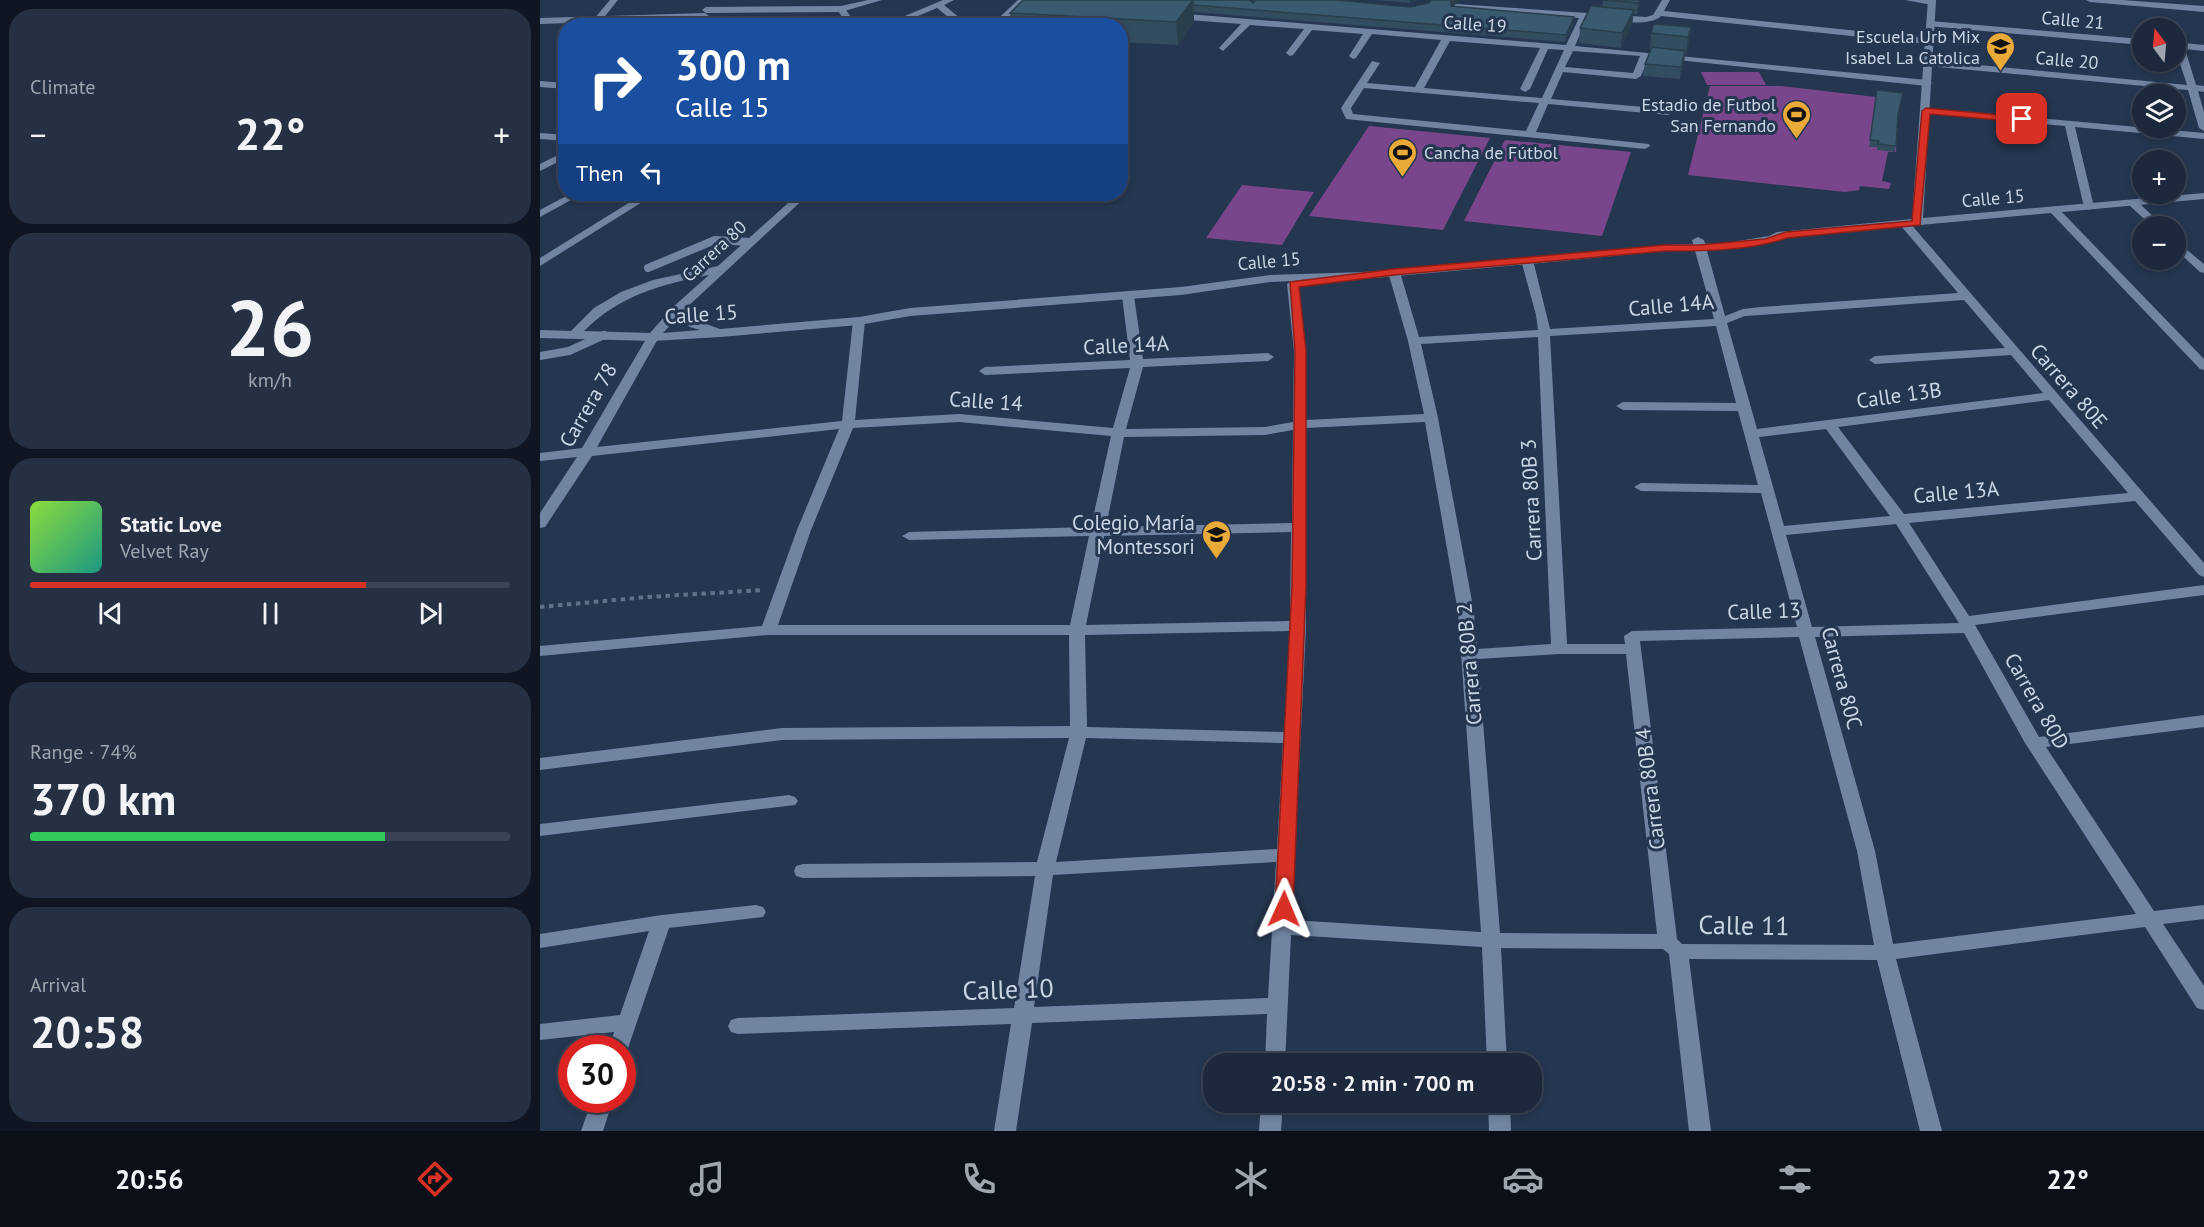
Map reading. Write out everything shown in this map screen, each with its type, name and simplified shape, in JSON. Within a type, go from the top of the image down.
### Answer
[{"type":"street","points":[[598,18],[614,0]]},
{"type":"street","points":[[707,18],[705,13],[712,0]]},
{"type":"street","points":[[836,0],[848,18]]},
{"type":"street","points":[[643,18],[705,13],[842,9],[878,0]]},
{"type":"street","points":[[905,18],[950,0]]},
{"type":"street","points":[[1513,10],[1520,0]]},
{"type":"street","points":[[1456,7],[1647,20],[1660,13],[1666,0]]},
{"type":"street","points":[[1910,0],[1932,1],[1927,41],[1926,111],[1911,224]]},
{"type":"street","points":[[2090,0],[2204,9]]},
{"type":"street","points":[[1004,18],[1024,3]]},
{"type":"street","points":[[938,5],[955,18]]},
{"type":"street","points":[[2169,6],[2172,18]]},
{"type":"street","points":[[1660,13],[1927,41]]},
{"type":"street","name":"Calle 19","points":[[1168,15],[1569,47],[1927,83]]},
{"type":"street","points":[[1530,134],[1584,16]]},
{"type":"street","points":[[540,21],[558,21]]},
{"type":"street","points":[[1223,48],[1248,22]]},
{"type":"street","name":"Calle 21","points":[[1930,24],[2132,41]]},
{"type":"street","points":[[1290,53],[1310,27]]},
{"type":"street","points":[[1353,56],[1369,32]]},
{"type":"street","points":[[1418,90],[1448,38]]},
{"type":"street","points":[[1525,89],[1545,46]]},
{"type":"street","points":[[2186,47],[2204,48]]},
{"type":"street","points":[[1558,69],[1636,76],[1646,54]]},
{"type":"street","points":[[1376,63],[1346,108],[1349,117],[1645,146]]},
{"type":"street","name":"Calle 20","points":[[1927,63],[2204,89]]},
{"type":"street","points":[[2186,71],[2204,128]]},
{"type":"street","points":[[540,84],[558,85]]},
{"type":"street","points":[[1362,85],[1668,112]]},
{"type":"street","points":[[1926,111],[2204,136]]},
{"type":"street","points":[[2069,124],[2089,207]]},
{"type":"street","points":[[540,136],[558,137]]},
{"type":"street","points":[[540,168],[558,158]]},
{"type":"street","name":"Calle 15","points":[[2186,198],[2204,196]]},
{"type":"street","points":[[540,214],[564,201]]},
{"type":"street","points":[[540,263],[639,201]]},
{"type":"street","name":"Carrera 80","points":[[653,338],[677,310],[796,201]]},
{"type":"street","name":"Calle 15","points":[[542,331],[653,338],[862,320],[910,320],[971,315],[1011,306],[1181,291],[1213,292],[1361,275],[1699,244],[1767,242],[1786,235],[2132,203]]},
{"type":"street","points":[[2134,204],[2147,216]]},
{"type":"street","points":[[2054,210],[2204,366]]},
{"type":"street","name":"Carrera 80E","points":[[1911,224],[1966,296],[2204,572]]},
{"type":"street","name":"Carrera 80C","points":[[1699,244],[1866,851],[1885,953],[1931,1131]]},
{"type":"street","points":[[2186,253],[2204,270]]},
{"type":"street","name":"Carrera 80B 3","points":[[1527,260],[1542,315],[1544,333],[1559,649]]},
{"type":"street","points":[[575,334],[599,310],[636,290],[681,276],[721,269]]},
{"type":"street","name":"Carrera 80B 2","points":[[1394,272],[1414,341],[1431,418],[1466,612],[1491,940],[1496,1053]]},
{"type":"street","name":"Calle 15","points":[[1181,291],[1211,284],[1322,275],[1361,275]]},
{"type":"street","points":[[1276,1053],[1298,626],[1300,351],[1293,284]]},
{"type":"street","points":[[1005,1131],[1045,869],[1079,732],[1077,630],[1118,433],[1137,364],[1128,296]]},
{"type":"street","name":"Calle 14A","points":[[1414,341],[1720,322],[1761,311],[1966,296]]},
{"type":"street","points":[[677,310],[694,324],[720,333]]},
{"type":"street","points":[[768,630],[804,530],[848,424],[862,320]]},
{"type":"street","name":"Carrera 78","points":[[540,524],[587,452],[653,338]]},
{"type":"street","points":[[1875,360],[2014,351]]},
{"type":"street","name":"Calle 14A","points":[[985,371],[1269,357]]},
{"type":"street","name":"Calle 13B","points":[[1751,434],[2052,396]]},
{"type":"street","points":[[1623,406],[1743,407]]},
{"type":"street","name":"Calle 14","points":[[540,457],[848,424],[958,418],[1118,433],[1265,431],[1301,424],[1431,418]]},
{"type":"street","name":"Carrera 80D","points":[[1830,425],[1899,519],[1967,624],[2034,743],[2204,1002]]},
{"type":"street","points":[[1641,487],[1766,489]]},
{"type":"street","name":"Calle 13A","points":[[1778,531],[2139,496]]},
{"type":"street","points":[[909,536],[1300,527]]},
{"type":"street","name":"Calle 13","points":[[1559,649],[1805,631],[1967,624],[2204,590]]},
{"type":"street","points":[[540,651],[768,630],[1077,630],[1298,626]]},
{"type":"street","name":"Carrera 80B 4","points":[[1633,643],[1700,1131]]},
{"type":"street","points":[[1469,654],[1559,649]]},
{"type":"street","points":[[2034,743],[2204,722]]},
{"type":"street","points":[[540,764],[782,734],[1079,732],[1293,738]]},
{"type":"street","points":[[540,830],[789,801]]},
{"type":"street","points":[[803,871],[1045,869],[1285,855]]},
{"type":"street","points":[[540,941],[662,922],[756,912]]},
{"type":"street","name":"Calle 11","points":[[1284,927],[1491,940],[1885,953],[2204,912]]},
{"type":"street","points":[[624,1035],[662,922]]},
{"type":"street","name":"Calle 10","points":[[738,1026],[1279,1006]]},
{"type":"street","points":[[540,1032],[628,1022]]},
{"type":"street","points":[[592,1131],[598,1113]]},
{"type":"street","points":[[1270,1131],[1271,1113]]},
{"type":"street","points":[[1499,1113],[1500,1131]]},
{"type":"lane","points":[[648,268],[716,240],[750,242]]},
{"type":"lane","points":[[540,356],[569,351],[604,336]]},
{"type":"path","points":[[540,608],[647,597],[783,589]]},
{"type":"shaded area","points":[[1701,72],[1759,72],[1766,85],[1707,85]]},
{"type":"shaded area","name":"Estadio de Futbol San Fernando","points":[[1710,86],[1781,86],[1902,100],[1892,131],[1897,132],[1896,152],[1888,152],[1882,181],[1891,183],[1889,189],[1860,186],[1859,190],[1845,192],[1688,175]]},
{"type":"shaded area","name":"Cancha de Fútbol","points":[[1369,126],[1490,138],[1443,230],[1309,216]]},
{"type":"shaded area","name":"Cancha de Fútbol","points":[[1505,140],[1631,152],[1602,236],[1464,221]]},
{"type":"shaded area","points":[[1242,185],[1314,192],[1282,245],[1206,238]]},
{"type":"building","points":[[1023,0],[1193,0],[1176,22],[1010,13]]},
{"type":"building","points":[[1193,0],[1249,0],[1253,3],[1256,0],[1336,0],[1410,7],[1429,3],[1431,0],[1451,0],[1451,6],[1574,17],[1566,35],[1193,5]]},
{"type":"building","points":[[1603,0],[1640,0],[1638,3]]},
{"type":"building","points":[[1591,6],[1634,10],[1622,33],[1580,28]]},
{"type":"building","points":[[1654,24],[1691,27],[1688,37],[1651,33]]},
{"type":"building","points":[[1652,47],[1685,51],[1681,67],[1645,64]]},
{"type":"building","points":[[1877,90],[1903,93],[1898,114],[1896,146],[1878,144],[1879,141],[1870,140]]},
{"type":"place","name":"Escuela Urb Mix Isabel La Catolica","points":[[2001,72]]},
{"type":"place","name":"Estadio de Futbol San Fernando","points":[[1797,140]]},
{"type":"place","name":"Cancha de Fútbol","points":[[1403,178]]},
{"type":"place","name":"Colegio María Montessori","points":[[1216,560]]},
{"type":"route","points":[[1284,909],[1299,586],[1300,351],[1293,284],[1394,272],[1665,248],[1700,248],[1767,242],[1786,235],[1917,223],[1926,111],[2022,119]]}]
